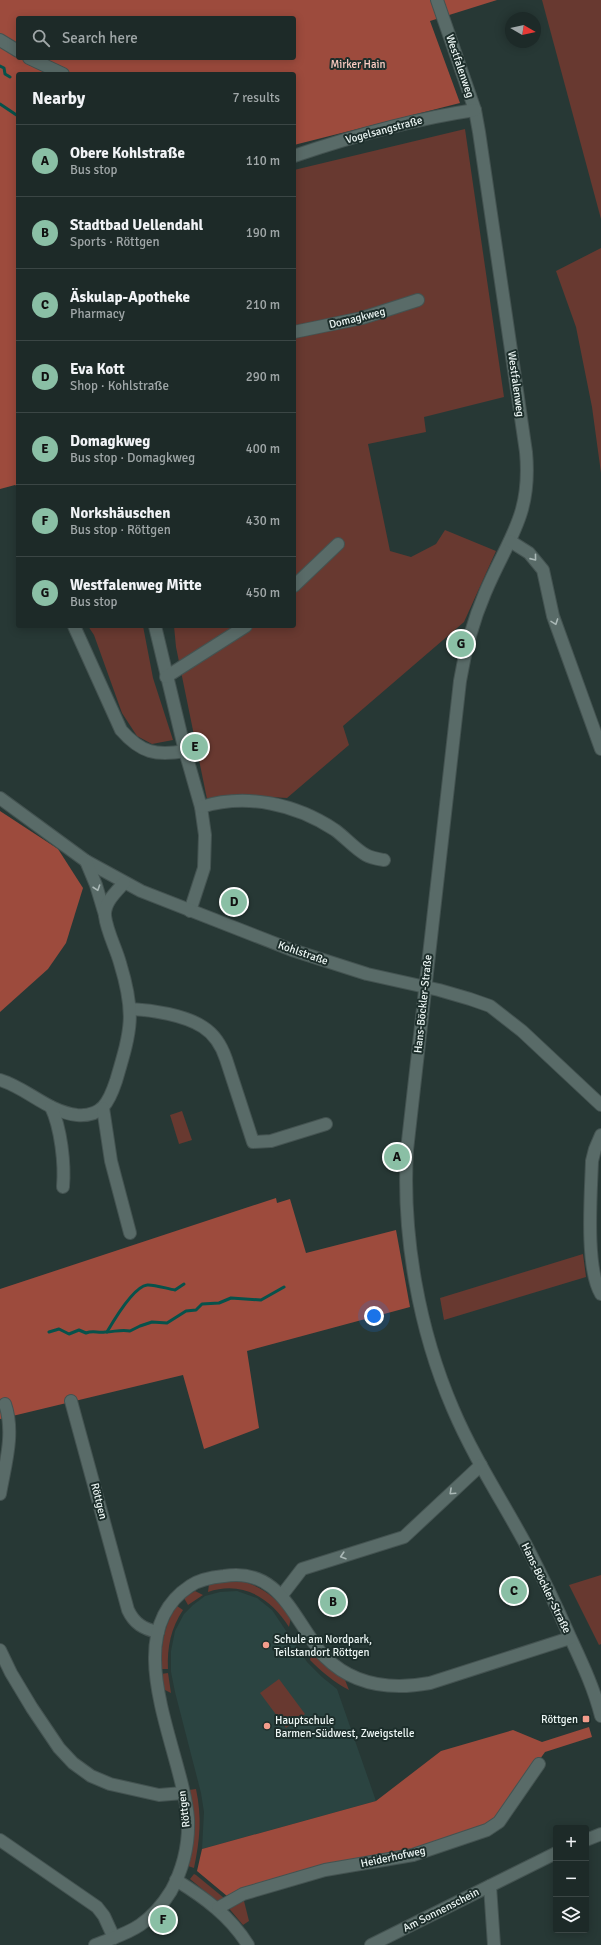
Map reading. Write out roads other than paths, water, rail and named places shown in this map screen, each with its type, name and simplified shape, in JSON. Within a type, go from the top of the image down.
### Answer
[{"type":"street","name":"Westfalenweg","points":[[437,0],[475,110],[527,464],[527,490],[524,507],[510,541]]},
{"type":"street","points":[[0,40],[16,50]]},
{"type":"street","points":[[33,60],[59,72]]},
{"type":"street","name":"Vogelsangstraße","points":[[296,155],[326,145],[428,118],[475,110]]},
{"type":"street","name":"Domagkweg","points":[[296,332],[362,318],[418,300]]},
{"type":"street","points":[[510,541],[529,553],[543,570],[553,616],[601,749]]},
{"type":"street","name":"Hans-Böckler-Straße","points":[[510,541],[485,592],[475,620],[461,672],[424,987],[406,1174],[413,1271],[434,1355],[453,1409],[481,1465],[525,1544],[596,1696],[601,1716]]},
{"type":"street","points":[[296,584],[338,544]]},
{"type":"street","points":[[75,628],[121,730],[128,738],[140,748],[153,752],[168,754],[185,751]]},
{"type":"street","points":[[155,628],[185,751],[202,807],[206,854],[202,878],[190,911]]},
{"type":"street","points":[[166,677],[243,628]]},
{"type":"street","name":"Kohlstraße","points":[[0,798],[86,861],[124,883],[190,911],[292,950],[367,974],[424,987],[490,1006],[522,1031],[601,1105]]},
{"type":"street","points":[[202,807],[214,803],[243,801],[271,803],[316,819],[344,837],[366,856],[384,860]]},
{"type":"street","points":[[86,861],[96,885],[127,984],[131,1009],[131,1028],[127,1046],[114,1088],[103,1108],[111,1161],[130,1233]]},
{"type":"street","points":[[105,916],[109,900],[124,883]]},
{"type":"street","points":[[131,1009],[151,1010],[190,1020],[203,1026],[212,1034],[225,1056],[253,1142],[270,1141],[326,1124]]},
{"type":"street","points":[[0,1080],[51,1107],[77,1115],[90,1113],[103,1108]]},
{"type":"street","points":[[51,1107],[56,1118],[64,1174],[64,1187]]},
{"type":"street","points":[[601,1134],[592,1161],[591,1222],[592,1269],[601,1294]]},
{"type":"street","name":"Röttgen","points":[[71,1401],[128,1610],[132,1619],[138,1624],[158,1632]]},
{"type":"street","points":[[0,1494],[8,1440],[8,1413],[5,1404]]},
{"type":"street","points":[[282,1595],[302,1569],[404,1537],[481,1465]]},
{"type":"street","name":"Röttgen","points":[[95,1945],[138,1927],[150,1918],[167,1897],[182,1866],[188,1821],[155,1672],[154,1661],[158,1632],[165,1613],[175,1598],[198,1581],[230,1575],[243,1575],[266,1583],[282,1595],[324,1657],[349,1676],[382,1686],[414,1686],[430,1683],[570,1638]]},
{"type":"street","points":[[0,1650],[11,1673],[32,1708],[59,1748],[73,1763],[91,1776],[110,1784],[159,1795],[183,1793]]},
{"type":"street","name":"Heiderhofweg","points":[[218,1908],[244,1894],[326,1870],[413,1855],[487,1830],[499,1822],[539,1764]]},
{"type":"street","points":[[589,1839],[601,1834]]},
{"type":"street","points":[[0,1840],[97,1907],[104,1916],[114,1938]]},
{"type":"street","name":"Am Sonnenschein","points":[[371,1945],[553,1854]]},
{"type":"street","points":[[176,1880],[218,1908],[239,1931],[248,1945]]},
{"type":"street","name":"Am Sonnenschein","points":[[490,1886],[494,1945]]},
{"type":"waterway","points":[[0,66],[4,68],[5,74],[10,77]]},
{"type":"waterway","points":[[0,104],[16,115]]},
{"type":"waterway","points":[[107,1332],[124,1305],[142,1287],[150,1285],[175,1290],[184,1284]]},
{"type":"waterway","points":[[49,1332],[59,1329],[69,1334],[79,1330],[86,1333],[124,1330],[130,1331],[152,1322],[167,1323],[186,1311],[196,1310],[202,1304],[219,1303],[231,1298],[261,1300],[284,1287]]},
{"type":"place","name":"Westfalenweg Mitte","points":[[461,644]]},
{"type":"place","name":"Domagkweg","points":[[195,747]]},
{"type":"place","name":"Eva Kott","points":[[234,902]]},
{"type":"place","name":"Obere Kohlstraße","points":[[397,1157]]},
{"type":"place","name":"Äskulap-Apotheke","points":[[514,1591]]},
{"type":"place","name":"Stadtbad Uellendahl","points":[[333,1602]]},
{"type":"place","name":"Schule am Nordpark, Teilstandort Röttgen","points":[[266,1645]]},
{"type":"place","name":"Röttgen","points":[[586,1719]]},
{"type":"place","name":"Hauptschule Barmen-Südwest, Zweigstelle","points":[[267,1726]]},
{"type":"place","name":"Norkshäuschen","points":[[163,1920]]},
{"type":"park label","name":"Mirker Hain","points":[[358,64]]}]
